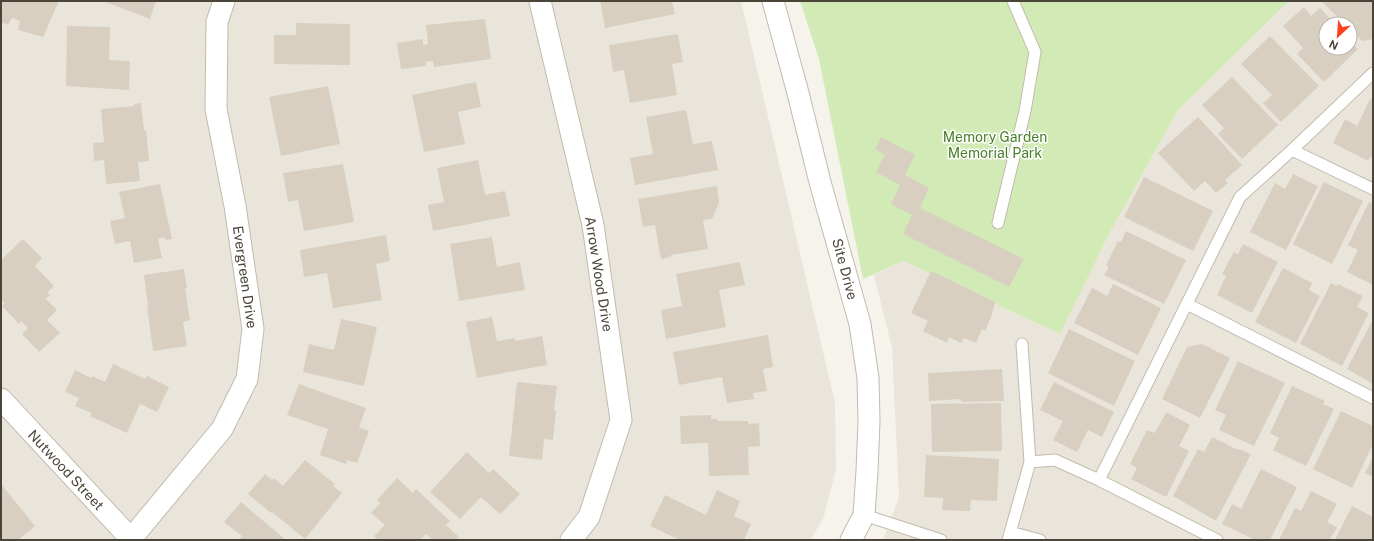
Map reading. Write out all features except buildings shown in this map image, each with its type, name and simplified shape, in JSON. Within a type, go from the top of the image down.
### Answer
[{"type":"street","name":"Evergreen Drive","points":[[131,540],[222,429],[246,379],[254,329],[235,206],[216,109],[217,22],[224,1]]},
{"type":"street","name":"Arrow Wood Drive","points":[[540,1],[593,225],[621,420],[590,517],[572,540]]},
{"type":"street","name":"Site Drive","points":[[773,1],[820,182],[860,324],[868,378],[869,421],[864,515],[851,540]]},
{"type":"street","name":"Nutwood Street","points":[[1,399],[131,540]]},
{"type":"lane","points":[[998,223],[1025,111],[1035,52],[1013,1]]},
{"type":"lane","points":[[1099,480],[1240,197],[1373,73]]},
{"type":"lane","points":[[1292,150],[1373,189]]},
{"type":"lane","points":[[1187,304],[1373,398]]},
{"type":"lane","points":[[1022,344],[1030,462],[1009,536],[1040,540]]},
{"type":"lane","points":[[1030,462],[1055,460],[1099,480],[1217,540]]},
{"type":"lane","points":[[864,515],[941,540]]},
{"type":"shaded area","points":[[1,1],[741,1],[835,403],[836,469],[824,516],[811,540],[1,540]]},
{"type":"shaded area","points":[[1289,1],[1373,1],[1373,540],[883,540],[899,497],[892,348],[874,275],[903,261],[1060,334],[1109,234],[1178,110]]},
{"type":"green space","name":"Memory Garden Memorial Park","points":[[800,1],[1289,1],[1178,110],[1109,234],[1060,334],[903,261],[863,279],[819,59]]}]
